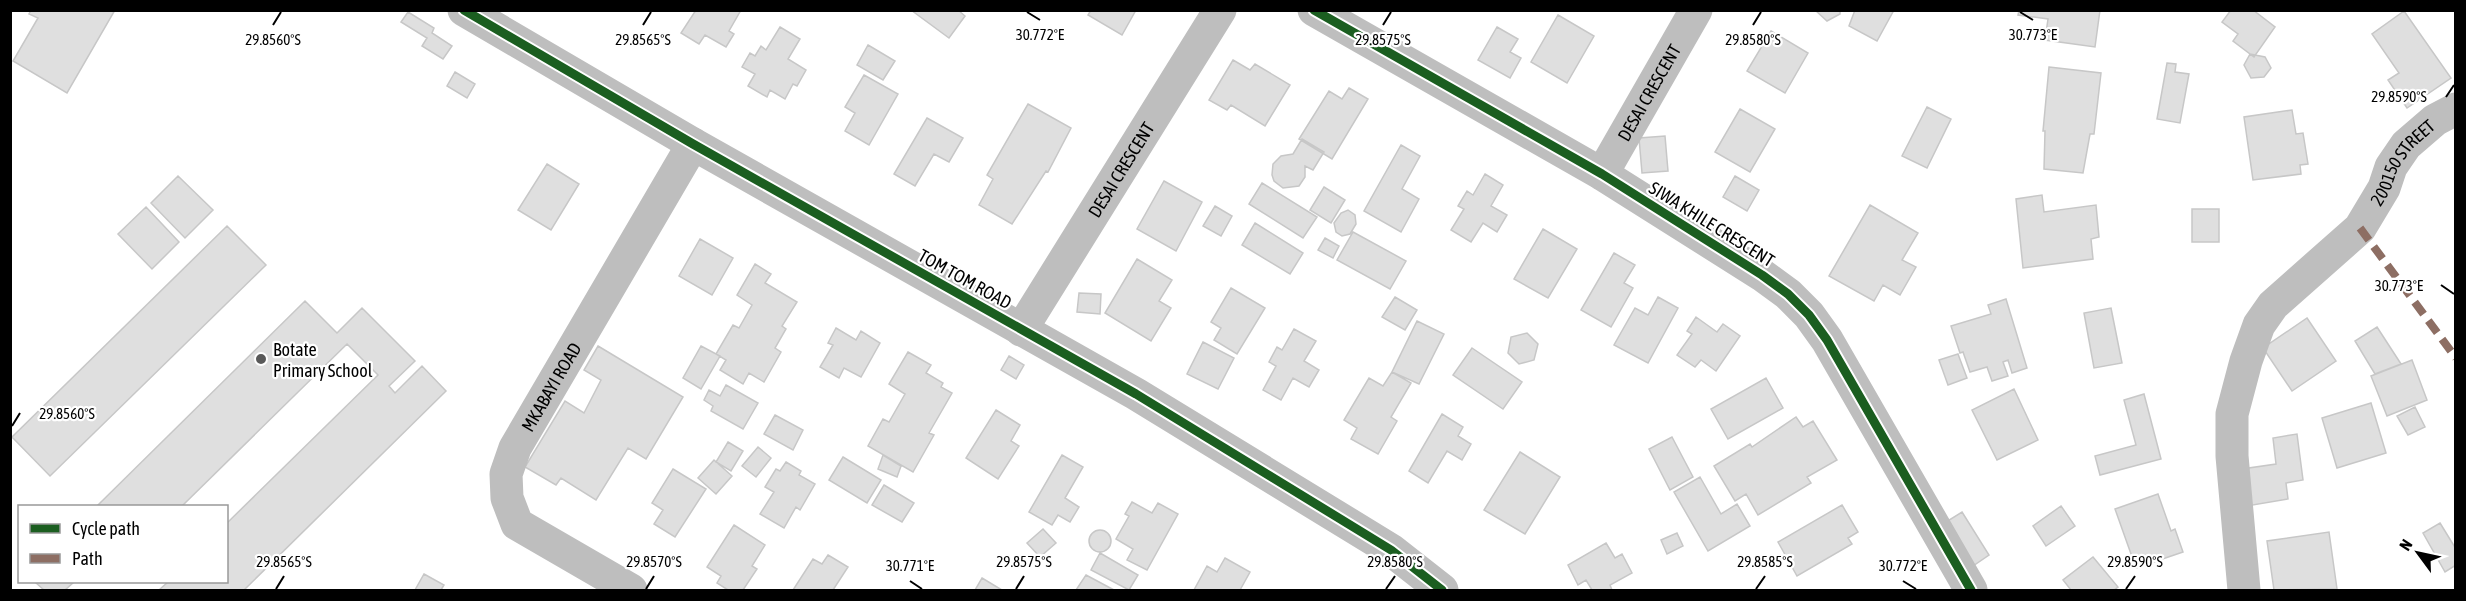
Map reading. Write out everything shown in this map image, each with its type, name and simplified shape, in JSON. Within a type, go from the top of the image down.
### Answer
[{"type":"street","name":"TOM TOM ROAD","points":[[464,10],[693,144],[1136,394],[1391,550],[1442,591]]},
{"type":"street","name":"DESAI CRESCENT","points":[[1021,330],[1220,10]]},
{"type":"street","name":"SIWA KHILE CRESCENT","points":[[1314,10],[1602,174],[1762,275],[1788,294],[1809,315],[1827,340],[1971,591]]},
{"type":"street","name":"DESAI CRESCENT","points":[[1602,174],[1696,10]]},
{"type":"street","name":"200150 STREET","points":[[2244,591],[2232,456],[2232,414],[2246,361],[2259,325],[2273,305],[2360,228],[2384,188],[2391,167],[2406,145],[2435,120],[2456,109]]},
{"type":"street","name":"MKABAYI ROAD","points":[[631,591],[517,524],[507,498],[506,474],[515,448],[693,144]]},
{"type":"building","points":[[31,10],[115,10],[67,93],[13,61],[38,18],[29,14]]},
{"type":"building","points":[[696,10],[741,10],[729,31],[734,34],[726,47],[705,35],[699,44],[681,33]]},
{"type":"building","points":[[911,10],[958,10],[965,16],[949,38]]},
{"type":"building","points":[[1091,10],[1136,10],[1122,35],[1088,15]]},
{"type":"building","points":[[1815,10],[1840,10],[1840,14],[1827,21]]},
{"type":"building","points":[[1855,10],[1894,10],[1877,41],[1849,26]]},
{"type":"building","points":[[2019,10],[2100,10],[2095,47],[2045,40],[2048,19],[2018,15]]},
{"type":"building","points":[[2231,10],[2253,10],[2275,27],[2254,57],[2233,41],[2238,34],[2222,22]]},
{"type":"building","points":[[2404,11],[2451,78],[2407,108],[2388,80],[2399,73],[2372,34]]},
{"type":"building","points":[[408,12],[434,28],[432,33],[452,46],[443,59],[422,46],[427,38],[401,22]]},
{"type":"building","points":[[1558,15],[1594,36],[1567,83],[1531,62]]},
{"type":"building","points":[[780,27],[800,39],[788,59],[806,70],[797,86],[793,84],[785,99],[770,90],[767,97],[748,86],[755,74],[742,67],[750,53],[755,56],[761,46],[766,50]]},
{"type":"building","points":[[1497,27],[1518,39],[1510,52],[1521,58],[1510,78],[1478,60]]},
{"type":"building","points":[[1771,31],[1808,53],[1785,93],[1747,71]]},
{"type":"building","points":[[868,45],[895,61],[883,80],[857,65]]},
{"type":"building","points":[[2250,54],[2265,57],[2271,68],[2264,77],[2251,78],[2244,65]]},
{"type":"building","points":[[1233,60],[1250,70],[1255,64],[1290,85],[1265,126],[1231,105],[1227,110],[1209,100]]},
{"type":"building","points":[[2167,63],[2176,64],[2175,72],[2189,74],[2180,123],[2157,119]]},
{"type":"building","points":[[2049,67],[2101,73],[2094,134],[2090,134],[2083,173],[2044,169],[2045,131],[2043,131]]},
{"type":"building","points":[[455,72],[475,84],[467,98],[447,86]]},
{"type":"building","points":[[864,75],[898,94],[869,145],[845,131],[855,113],[845,107]]},
{"type":"building","points":[[1349,88],[1368,99],[1332,159],[1299,139],[1329,91],[1342,99]]},
{"type":"building","points":[[1028,104],[1071,128],[1048,172],[1046,171],[1012,224],[979,205],[993,179],[987,175]]},
{"type":"building","points":[[1927,107],[1951,119],[1927,168],[1902,156]]},
{"type":"building","points":[[1740,109],[1775,129],[1750,172],[1715,152]]},
{"type":"building","points":[[2292,110],[2296,134],[2303,133],[2308,164],[2300,165],[2301,174],[2253,180],[2244,117]]},
{"type":"building","points":[[927,118],[963,138],[949,162],[934,154],[915,186],[894,174]]},
{"type":"building","points":[[1665,136],[1668,171],[1642,173],[1639,138]]},
{"type":"building","points":[[1302,139],[1324,152],[1313,170],[1305,166],[1305,177],[1299,186],[1283,188],[1274,181],[1273,164],[1281,156],[1293,154]]},
{"type":"building","points":[[1401,145],[1420,156],[1402,189],[1419,199],[1401,232],[1364,211]]},
{"type":"building","points":[[547,164],[579,184],[551,230],[518,210]]},
{"type":"building","points":[[1485,174],[1503,185],[1491,206],[1507,215],[1497,232],[1483,223],[1471,242],[1451,230],[1464,209],[1458,206],[1467,191],[1473,195]]},
{"type":"building","points":[[178,176],[213,210],[185,238],[151,203]]},
{"type":"building","points":[[1735,176],[1759,190],[1747,211],[1723,197]]},
{"type":"building","points":[[1164,181],[1202,202],[1176,251],[1137,229]]},
{"type":"building","points":[[1262,183],[1317,217],[1303,238],[1249,204]]},
{"type":"building","points":[[1324,187],[1345,200],[1331,223],[1310,210]]},
{"type":"building","points":[[2042,195],[2044,212],[2096,205],[2099,237],[2091,239],[2093,259],[2023,268],[2016,199]]},
{"type":"building","points":[[1870,205],[1918,233],[1902,260],[1916,267],[1900,295],[1883,285],[1874,301],[1829,276]]},
{"type":"building","points":[[1215,206],[1232,216],[1221,236],[1203,226]]},
{"type":"building","points":[[146,207],[179,242],[152,269],[118,234]]},
{"type":"building","points":[[2192,209],[2219,209],[2219,242],[2192,242]]},
{"type":"building","points":[[1348,210],[1355,215],[1356,224],[1350,234],[1342,236],[1336,232],[1334,223],[1341,213]]},
{"type":"building","points":[[1255,223],[1303,253],[1290,274],[1242,245]]},
{"type":"building","points":[[227,226],[266,265],[50,476],[12,437]]},
{"type":"building","points":[[1543,229],[1577,249],[1548,298],[1514,279]]},
{"type":"building","points":[[1353,232],[1406,261],[1390,289],[1337,260]]},
{"type":"building","points":[[1325,238],[1339,246],[1333,258],[1318,250]]},
{"type":"building","points":[[700,239],[733,258],[712,295],[679,276]]},
{"type":"building","points":[[1614,253],[1635,265],[1624,283],[1633,288],[1611,327],[1581,310]]},
{"type":"building","points":[[1137,259],[1172,280],[1159,301],[1171,308],[1151,341],[1105,313]]},
{"type":"building","points":[[755,264],[771,274],[765,283],[797,302],[782,326],[786,329],[775,348],[781,352],[764,382],[749,373],[743,384],[720,370],[726,360],[716,354],[733,325],[739,328],[752,305],[737,295]]},
{"type":"building","points":[[1231,288],[1265,308],[1237,354],[1214,340],[1221,328],[1211,322]]},
{"type":"building","points":[[1079,293],[1101,294],[1100,314],[1077,312]]},
{"type":"building","points":[[1395,297],[1417,310],[1405,330],[1382,317]]},
{"type":"building","points":[[1658,297],[1678,308],[1648,363],[1614,345],[1635,308],[1648,315]]},
{"type":"building","points":[[2006,299],[2027,368],[2012,373],[2008,360],[2003,362],[2008,376],[1992,381],[1987,367],[1970,372],[1963,352],[1960,353],[1951,326],[1991,314],[1988,305]]},
{"type":"building","points":[[305,301],[337,333],[362,308],[415,361],[389,386],[395,393],[422,366],[446,391],[244,590],[159,590],[167,583],[228,583],[228,522],[378,375],[347,344],[183,505],[98,505]]},
{"type":"building","points":[[2111,308],[2122,363],[2094,368],[2084,313]]},
{"type":"building","points":[[1696,317],[1717,332],[1723,324],[1740,336],[1716,371],[1701,360],[1695,367],[1677,355],[1692,334],[1687,331]]},
{"type":"building","points":[[2307,318],[2336,361],[2292,391],[2263,348]]},
{"type":"building","points":[[1417,321],[1444,334],[1419,384],[1392,372]]},
{"type":"building","points":[[2377,327],[2401,364],[2375,374],[2355,341]]},
{"type":"building","points":[[836,328],[856,340],[861,331],[880,343],[861,377],[844,368],[839,378],[820,367],[833,345],[828,343]]},
{"type":"building","points":[[1294,329],[1316,341],[1304,361],[1319,370],[1309,387],[1293,378],[1281,400],[1263,390],[1276,366],[1269,362],[1277,347],[1282,350]]},
{"type":"building","points":[[1527,333],[1538,344],[1534,360],[1519,364],[1508,353],[1511,337]]},
{"type":"building","points":[[1203,342],[1234,358],[1218,389],[1187,374]]},
{"type":"building","points":[[598,346],[683,397],[646,459],[628,448],[596,500],[561,478],[556,485],[525,467],[565,401],[584,413],[601,380],[584,370]]},
{"type":"building","points":[[701,346],[720,356],[701,389],[683,378]]},
{"type":"building","points":[[1472,348],[1522,382],[1503,409],[1453,375]]},
{"type":"building","points":[[908,352],[931,365],[926,373],[943,383],[941,387],[952,393],[929,433],[934,435],[913,472],[868,446],[883,419],[889,422],[905,394],[889,384]]},
{"type":"building","points":[[1958,354],[1967,378],[1948,385],[1939,360]]},
{"type":"building","points":[[1009,356],[1024,365],[1016,379],[1001,370]]},
{"type":"building","points":[[2412,360],[2427,400],[2387,416],[2371,376]]},
{"type":"building","points":[[1392,372],[1411,383],[1391,417],[1397,421],[1378,454],[1351,439],[1357,428],[1344,420],[1369,378],[1383,386]]},
{"type":"building","points":[[1766,378],[1783,408],[1728,439],[1711,409]]},
{"type":"building","points":[[726,385],[758,403],[743,429],[711,411],[713,406],[704,400],[709,390],[720,396]]},
{"type":"building","points":[[2014,389],[2038,440],[1997,460],[1972,410]]},
{"type":"building","points":[[2144,394],[2161,459],[2100,475],[2095,456],[2136,445],[2124,400]]},
{"type":"building","points":[[2371,403],[2386,453],[2337,468],[2322,418]]},
{"type":"building","points":[[2415,407],[2425,427],[2408,435],[2397,416]]},
{"type":"building","points":[[996,410],[1020,425],[1011,441],[1019,446],[998,479],[966,458]]},
{"type":"building","points":[[1442,414],[1463,427],[1458,436],[1471,444],[1462,460],[1447,451],[1428,483],[1409,471]]},
{"type":"building","points":[[775,415],[803,430],[793,450],[764,434]]},
{"type":"building","points":[[1796,417],[1803,427],[1813,421],[1837,460],[1807,477],[1811,483],[1758,515],[1746,494],[1735,501],[1714,466],[1750,444],[1752,447]]},
{"type":"building","points":[[2297,434],[2303,480],[2286,483],[2288,499],[2247,506],[2242,469],[2276,464],[2273,438]]},
{"type":"building","points":[[1672,437],[1693,477],[1670,490],[1649,449]]},
{"type":"building","points":[[728,442],[743,451],[731,471],[716,462]]},
{"type":"building","points":[[758,447],[771,458],[756,477],[742,466]]},
{"type":"building","points":[[1520,452],[1560,477],[1525,534],[1484,510]]},
{"type":"building","points":[[883,455],[901,466],[897,477],[878,469]]},
{"type":"building","points":[[1062,455],[1083,467],[1065,498],[1079,507],[1070,522],[1058,515],[1052,525],[1029,512]]},
{"type":"building","points":[[843,457],[881,480],[867,503],[829,480]]},
{"type":"building","points":[[714,460],[732,476],[716,494],[698,478]]},
{"type":"building","points":[[786,462],[801,471],[799,475],[815,484],[800,510],[796,507],[784,528],[760,514],[774,492],[765,487],[776,469],[780,471]]},
{"type":"building","points":[[673,469],[706,489],[675,537],[654,524],[663,510],[652,503]]},
{"type":"building","points":[[1700,477],[1721,514],[1737,504],[1750,526],[1708,551],[1674,492]]},
{"type":"building","points":[[884,485],[914,503],[902,522],[872,505]]},
{"type":"building","points":[[2158,494],[2171,531],[2175,529],[2183,552],[2136,568],[2115,509]]},
{"type":"building","points":[[1132,502],[1152,513],[1158,503],[1178,514],[1147,570],[1127,560],[1133,549],[1116,539],[1129,516],[1125,514]]},
{"type":"building","points":[[1842,505],[1858,532],[1848,538],[1852,544],[1797,576],[1778,542]]},
{"type":"building","points":[[2061,506],[2075,526],[2046,546],[2033,526]]},
{"type":"building","points":[[1962,512],[1989,555],[1973,566],[1946,522]]},
{"type":"building","points":[[2440,523],[2456,549],[2456,565],[2445,572],[2423,533]]},
{"type":"building","points":[[734,525],[765,545],[752,566],[757,569],[743,590],[728,590],[717,583],[721,576],[707,567]]},
{"type":"building","points":[[1043,529],[1056,543],[1040,557],[1027,543]]},
{"type":"building","points":[[1096,530],[1104,530],[1111,537],[1111,545],[1104,552],[1096,552],[1089,545],[1089,537]]},
{"type":"building","points":[[2329,532],[2337,589],[2274,590],[2267,541]]},
{"type":"building","points":[[1677,533],[1683,546],[1667,554],[1661,540]]},
{"type":"building","points":[[1606,543],[1615,558],[1622,554],[1632,573],[1610,585],[1612,590],[1592,590],[1586,580],[1578,585],[1568,565]]},
{"type":"building","points":[[1100,553],[1138,575],[1129,590],[1091,570]]},
{"type":"building","points":[[828,555],[848,567],[833,590],[793,590],[813,559],[822,564]]},
{"type":"building","points":[[2093,557],[2118,587],[2114,590],[2071,590],[2063,580]]},
{"type":"building","points":[[1225,558],[1250,572],[1240,590],[1194,590],[1207,566],[1217,572]]},
{"type":"building","points":[[424,574],[444,585],[441,590],[415,590]]},
{"type":"building","points":[[1086,575],[1114,590],[1076,590]]},
{"type":"building","points":[[982,578],[1002,590],[975,590]]},
{"type":"building","points":[[36,583],[73,583],[65,590],[44,590]]},
{"type":"marked path","points":[[2360,228],[2456,358]]},
{"type":"cycle path","points":[[464,10],[693,144],[1136,394],[1391,550],[1442,590]]},
{"type":"cycle path","points":[[1314,10],[1602,174],[1762,275],[1788,294],[1809,315],[1827,340],[1971,590]]},
{"type":"place","name":"Botate Primary School","points":[[261,359]]}]
